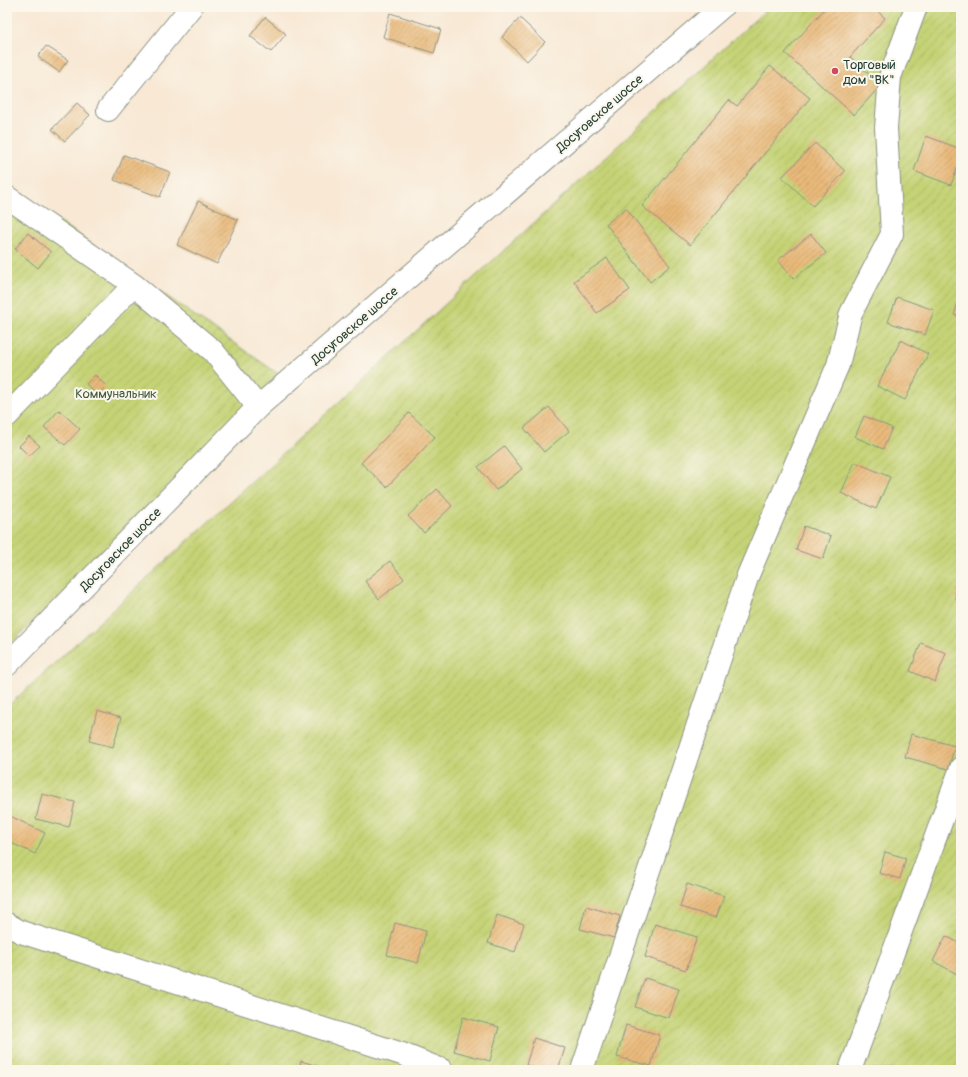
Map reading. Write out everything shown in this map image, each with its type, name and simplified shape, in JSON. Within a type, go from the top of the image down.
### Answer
[{"type":"main road","points":[[108,110],[191,7]]},
{"type":"main road","name":"Досуговское шоссе","points":[[7,664],[258,407],[722,7]]},
{"type":"main road","points":[[582,1070],[748,575],[838,365],[851,313],[892,234],[886,128],[890,77],[916,7]]},
{"type":"main road","points":[[7,198],[134,285],[213,351],[258,407]]},
{"type":"main road","points":[[7,416],[134,285]]},
{"type":"main road","points":[[850,1070],[961,768]]},
{"type":"main road","points":[[7,924],[21,932],[399,1062],[442,1070]]},
{"type":"green space","points":[[769,7],[961,7],[961,1070],[7,1070],[7,707]]},
{"type":"green space","name":"Коммунальник","points":[[7,185],[287,380],[7,647]]},
{"type":"building","name":"Торговый дом \"ВК\"","points":[[826,7],[873,7],[885,18],[850,57],[881,85],[854,115],[785,53]]},
{"type":"building","points":[[390,13],[441,29],[434,53],[383,37]]},
{"type":"building","points":[[265,17],[286,34],[271,52],[250,36]]},
{"type":"building","points":[[520,18],[545,42],[527,61],[502,37]]},
{"type":"building","points":[[46,46],[68,60],[59,72],[38,57]]},
{"type":"building","points":[[770,66],[810,98],[690,245],[642,206],[729,100],[737,106]]},
{"type":"building","points":[[77,103],[90,115],[65,141],[52,129]]},
{"type":"building","points":[[926,136],[961,149],[961,158],[951,185],[914,171]]},
{"type":"building","points":[[815,143],[845,171],[813,206],[782,177]]},
{"type":"building","points":[[124,155],[170,172],[160,197],[114,180]]},
{"type":"building","points":[[198,201],[238,220],[217,264],[177,245]]},
{"type":"building","points":[[626,208],[670,266],[650,282],[606,224]]},
{"type":"building","points":[[28,233],[51,252],[38,268],[15,249]]},
{"type":"building","points":[[811,234],[826,253],[793,279],[778,260]]},
{"type":"building","points":[[607,258],[630,290],[597,313],[574,281]]},
{"type":"building","points":[[961,293],[961,317],[954,315]]},
{"type":"building","points":[[897,297],[934,310],[925,335],[888,322]]},
{"type":"building","points":[[901,340],[928,354],[905,400],[877,386]]},
{"type":"building","points":[[95,375],[106,386],[97,395],[86,384]]},
{"type":"building","points":[[549,407],[569,431],[544,452],[524,428]]},
{"type":"building","points":[[59,410],[80,429],[65,445],[44,427]]},
{"type":"building","points":[[409,413],[435,437],[387,487],[361,463]]},
{"type":"building","points":[[864,416],[892,428],[883,449],[855,437]]},
{"type":"building","points":[[29,436],[40,446],[29,456],[19,446]]},
{"type":"building","points":[[504,446],[522,469],[496,490],[478,467]]},
{"type":"building","points":[[855,462],[890,477],[876,509],[841,493]]},
{"type":"building","points":[[437,489],[452,506],[424,533],[408,516]]},
{"type":"building","points":[[804,526],[831,536],[823,559],[796,550]]},
{"type":"building","points":[[390,561],[404,579],[379,599],[365,581]]},
{"type":"building","points":[[961,577],[961,600],[955,598]]},
{"type":"building","points":[[921,643],[946,653],[935,682],[910,671]]},
{"type":"building","points":[[97,711],[121,718],[113,747],[89,741]]},
{"type":"building","points":[[911,734],[955,746],[948,769],[905,757]]},
{"type":"building","points":[[42,794],[75,802],[69,827],[36,819]]},
{"type":"building","points":[[8,815],[45,833],[35,854],[7,841]]},
{"type":"building","points":[[885,852],[906,858],[900,879],[879,873]]},
{"type":"building","points":[[687,884],[724,896],[716,918],[680,907]]},
{"type":"building","points":[[586,906],[620,916],[614,938],[580,929]]},
{"type":"building","points":[[497,915],[524,924],[515,952],[488,943]]},
{"type":"building","points":[[395,923],[426,931],[418,963],[387,955]]},
{"type":"building","points":[[655,924],[697,937],[686,970],[645,957]]},
{"type":"building","points":[[946,936],[961,944],[961,967],[957,974],[933,961]]},
{"type":"building","points":[[645,978],[679,989],[669,1018],[635,1007]]},
{"type":"building","points":[[463,1017],[499,1027],[490,1061],[454,1051]]},
{"type":"building","points":[[626,1025],[660,1035],[651,1066],[617,1057]]},
{"type":"building","points":[[534,1038],[565,1048],[558,1070],[541,1070],[526,1065]]},
{"type":"building","points":[[301,1061],[331,1070],[299,1070]]},
{"type":"place","name":"Торговый дом \"ВК\"","points":[[835,71]]}]
